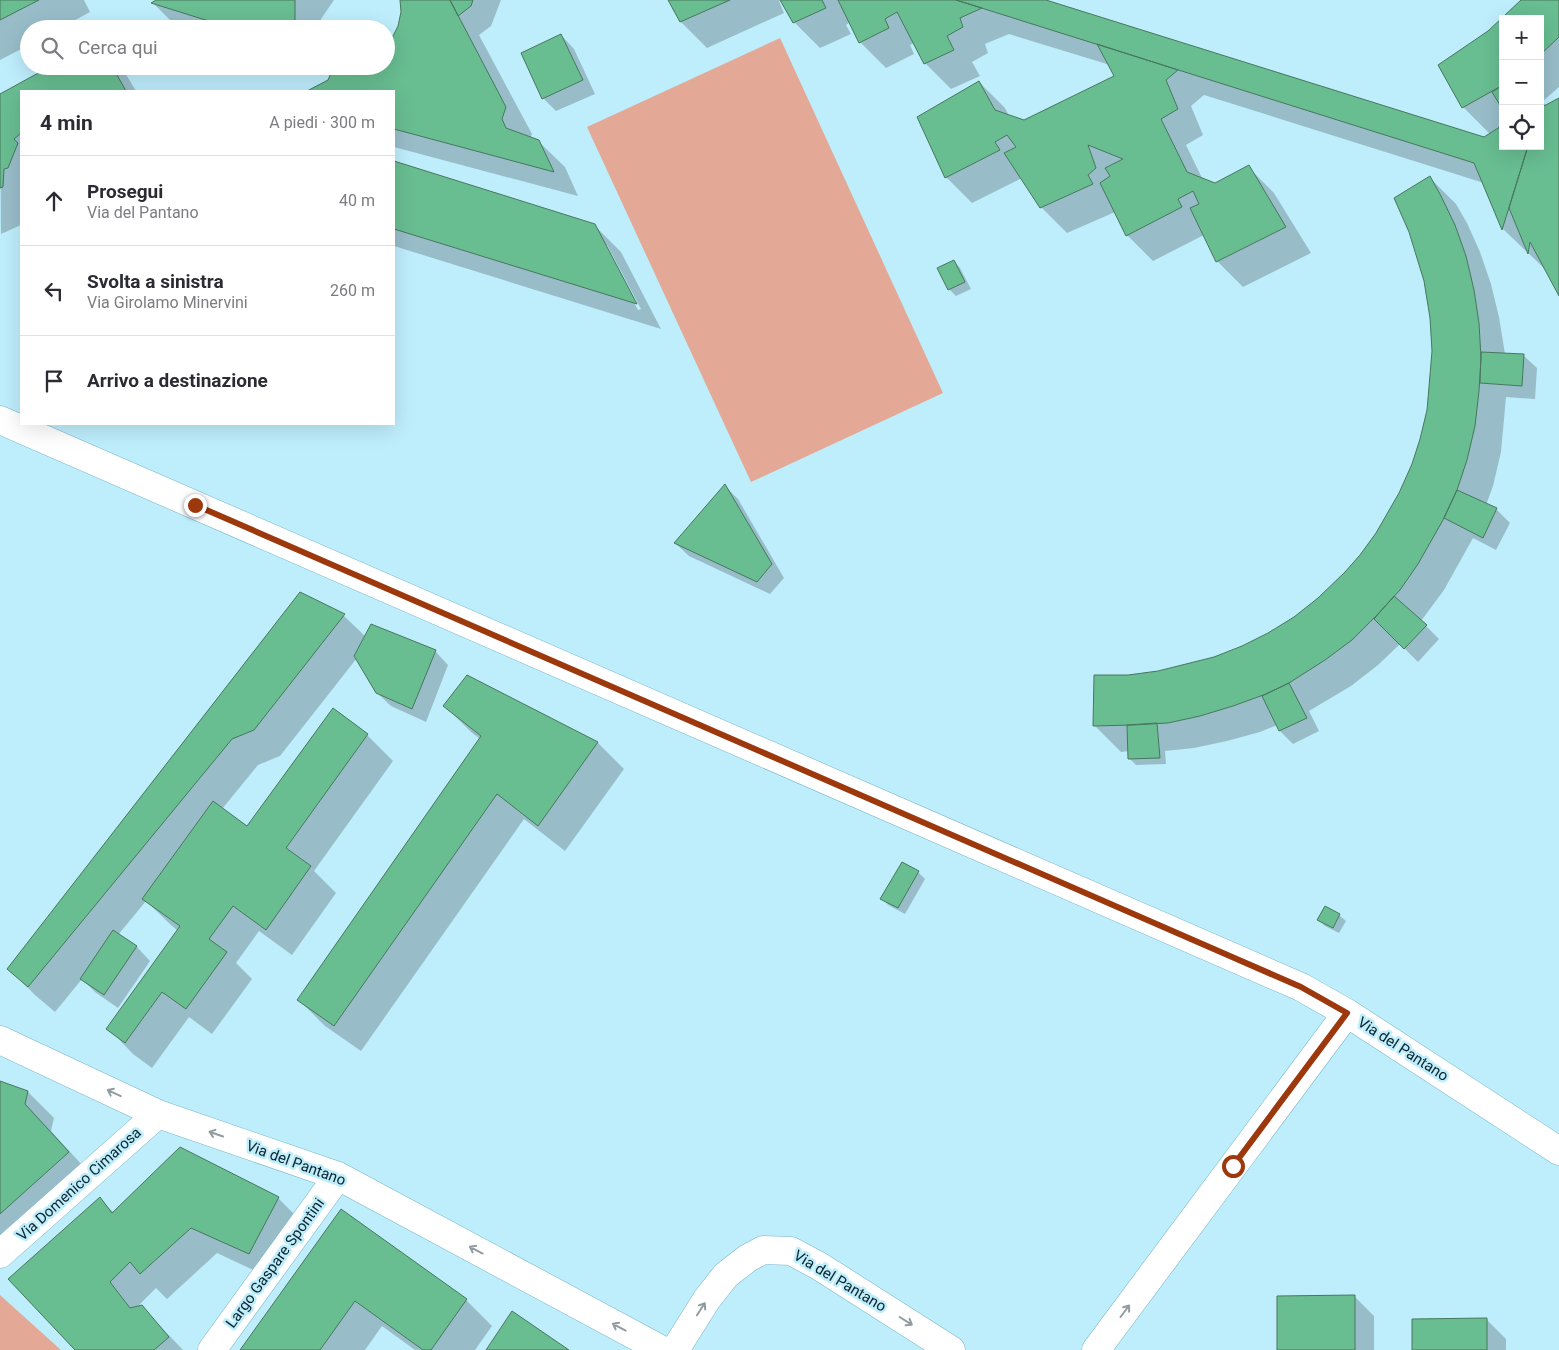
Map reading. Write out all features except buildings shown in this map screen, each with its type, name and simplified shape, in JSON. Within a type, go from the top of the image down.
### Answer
[{"type":"street","points":[[0,420],[1258,968],[1301,987],[1347,1013]]},
{"type":"street","name":"Via del Pantano","points":[[1096,1350],[1347,1013],[1559,1151]]},
{"type":"street","name":"Via del Pantano","points":[[0,1040],[158,1114],[338,1176],[662,1350]]},
{"type":"street","name":"Via Domenico Cimarosa","points":[[0,1254],[158,1114]]},
{"type":"street","name":"Largo Gaspare Spontini","points":[[212,1350],[338,1176]]},
{"type":"street","name":"Via del Pantano","points":[[675,1350],[707,1299],[726,1275],[748,1258],[763,1250],[791,1251],[812,1262],[951,1350]]},
{"type":"shaded area","points":[[780,38],[943,393],[751,482],[587,127]]},
{"type":"shaded area","points":[[0,1295],[61,1350],[0,1350]]},
{"type":"route","points":[[195,505],[1301,987],[1347,1013],[1233,1166]]}]
